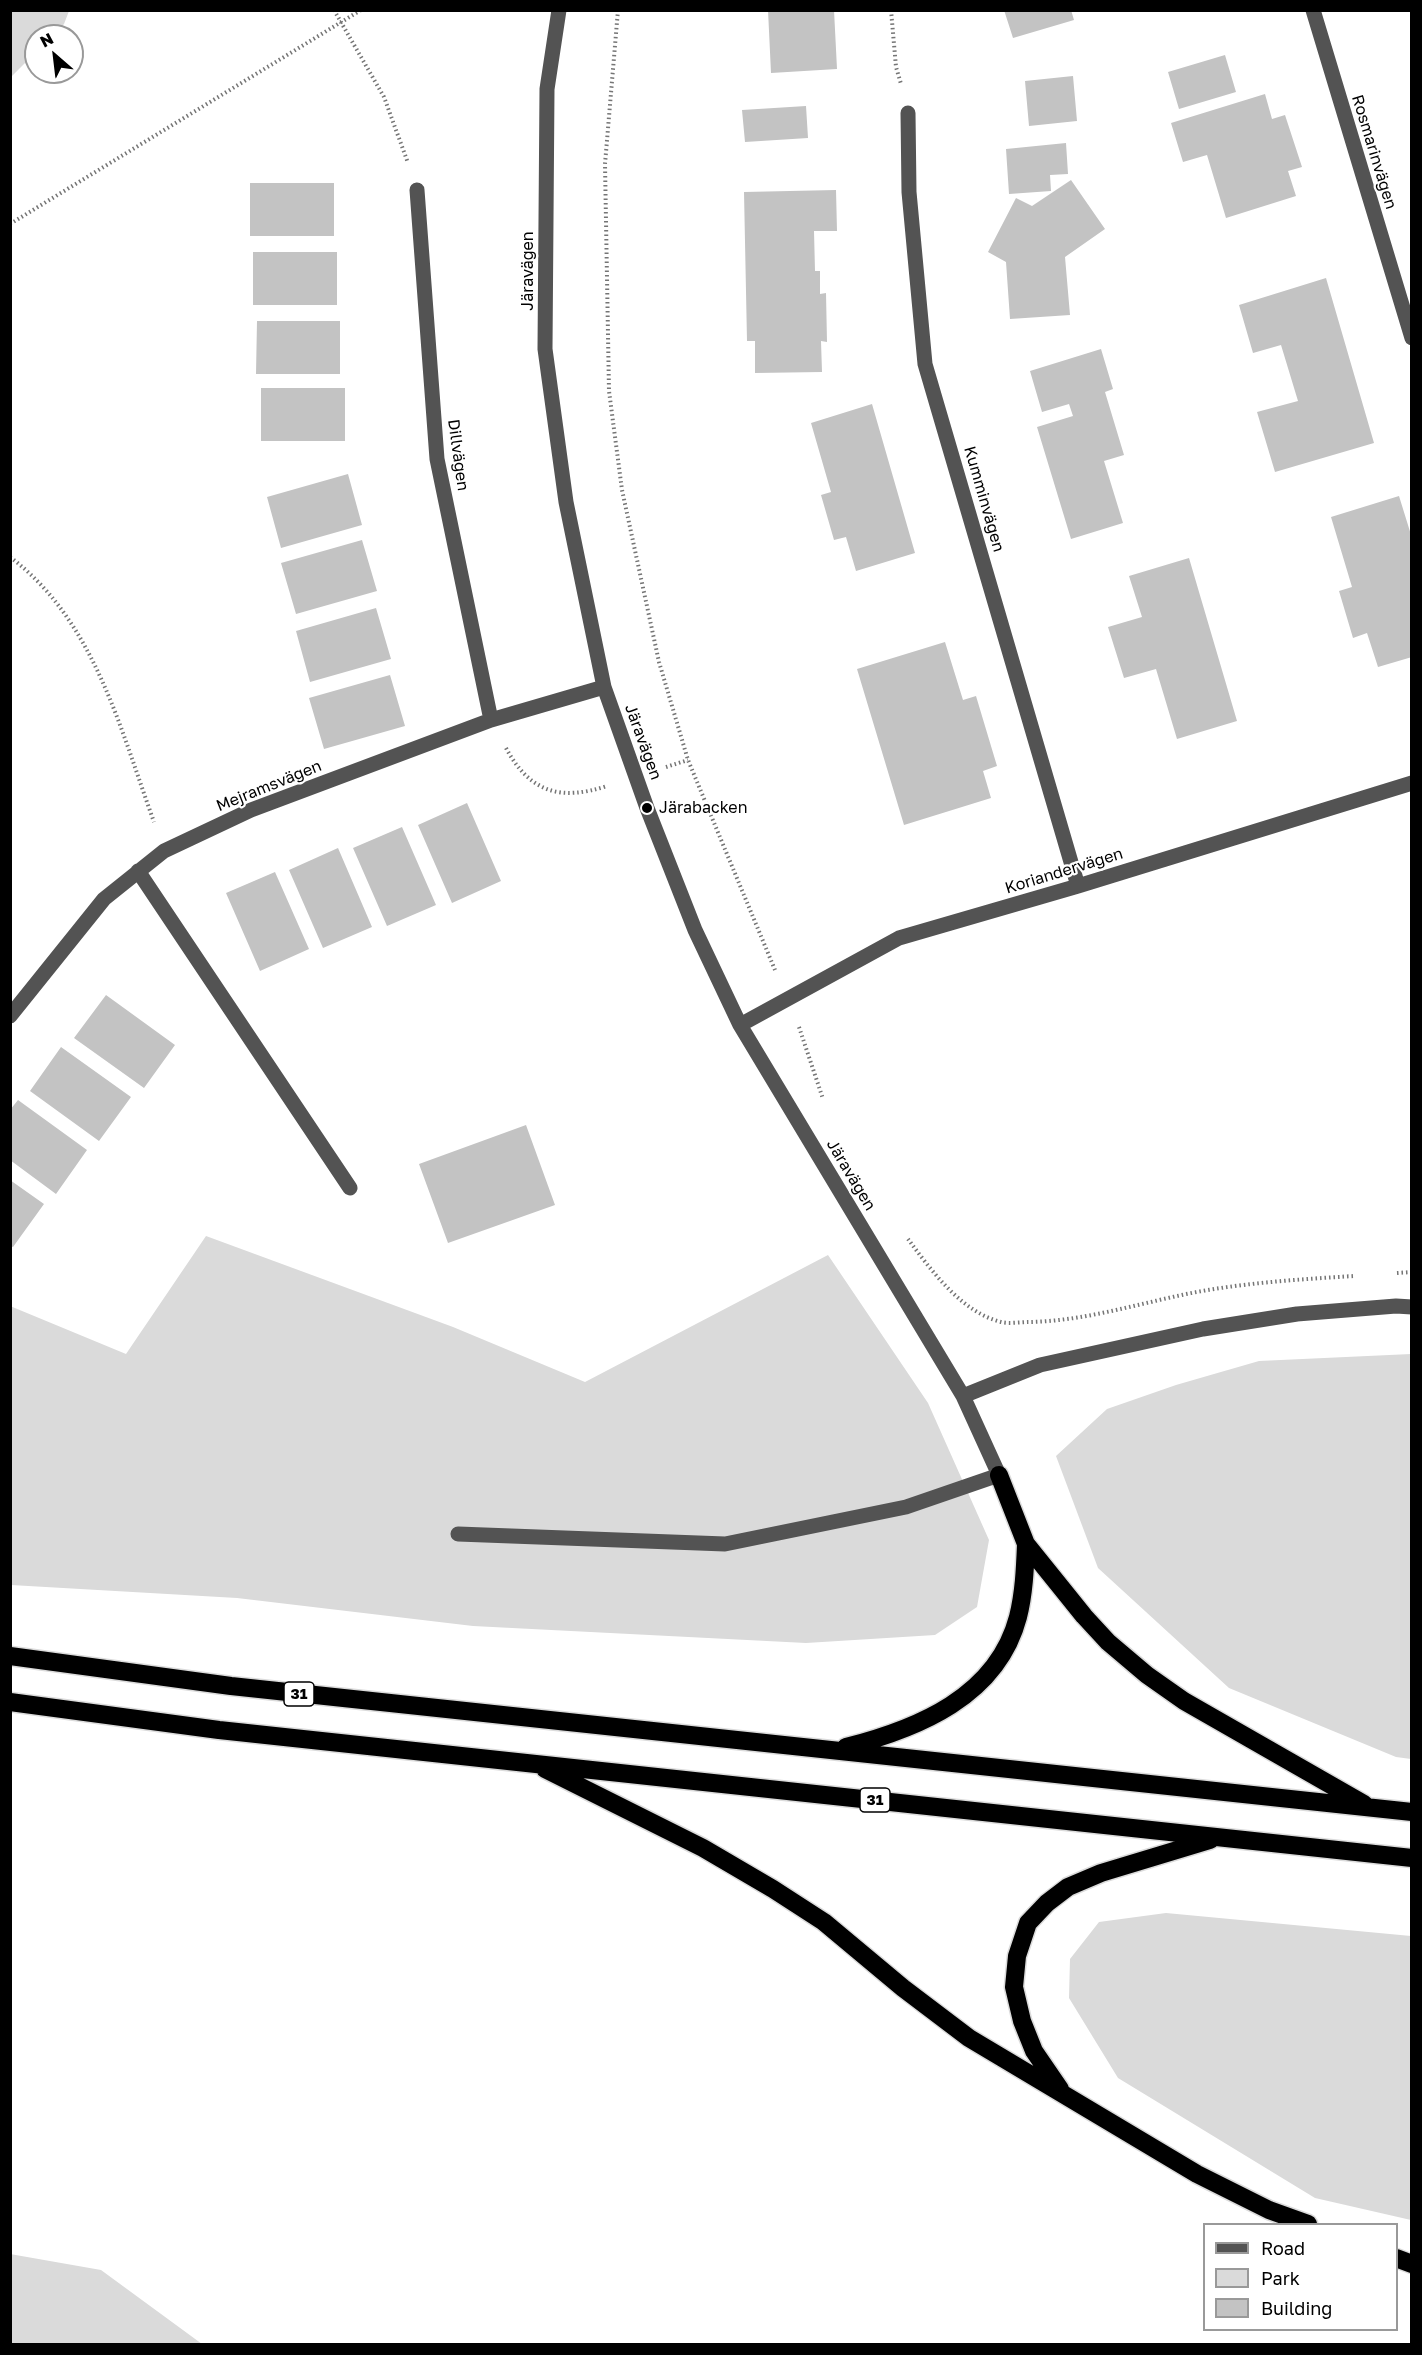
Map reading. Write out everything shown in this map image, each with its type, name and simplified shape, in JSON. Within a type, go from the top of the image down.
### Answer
[{"type":"highway","points":[[999,1475],[1026,1544],[1108,1642],[1147,1675],[1234,1731],[1370,1808]]},
{"type":"highway","points":[[834,1750],[883,1738],[920,1723],[957,1703],[984,1678],[1003,1652],[1017,1620],[1024,1586],[1026,1544]]},
{"type":"highway","name":"31","points":[[10,1656],[231,1686],[1412,1812]]},
{"type":"highway","name":"31","points":[[10,1702],[219,1730],[1412,1858]]},
{"type":"highway","points":[[532,1762],[703,1848],[773,1889],[824,1923],[903,1988],[969,2038],[1197,2174],[1269,2210],[1305,2223]]},
{"type":"highway","points":[[1063,2093],[1034,2051],[1022,2021],[1014,1987],[1017,1956],[1028,1923],[1047,1903],[1068,1887],[1101,1873],[1218,1837]]},
{"type":"street","name":"Järavägen","points":[[560,10],[547,89],[545,349],[566,502],[604,687],[695,930],[740,1025],[963,1395],[999,1475]]},
{"type":"street","name":"Rosmarinvägen","points":[[1312,10],[1412,338]]},
{"type":"street","name":"Kumminvägen","points":[[908,113],[909,192],[925,364],[1078,886]]},
{"type":"street","name":"Dillvägen","points":[[417,190],[437,459],[491,720]]},
{"type":"street","name":"Mejramsvägen","points":[[10,1016],[104,899],[164,851],[250,810],[491,720],[604,687]]},
{"type":"street","name":"Koriandervägen","points":[[740,1025],[899,938],[1078,886],[1412,783]]},
{"type":"street","points":[[138,872],[350,1188]]},
{"type":"street","points":[[963,1395],[1040,1365],[1203,1329],[1298,1314],[1396,1306],[1412,1307]]},
{"type":"street","points":[[458,1534],[725,1544],[906,1507],[999,1475]]},
{"type":"path","points":[[334,10],[339,23],[384,97],[417,190]]},
{"type":"path","points":[[10,224],[361,10]]},
{"type":"path","points":[[618,10],[605,164],[609,391],[621,490],[659,662],[688,760],[807,1047],[825,1104]]},
{"type":"path","points":[[891,10],[896,67],[908,113]]},
{"type":"path","points":[[10,557],[29,571],[57,601],[101,675],[164,851]]},
{"type":"path","points":[[491,720],[513,761],[530,780],[554,793],[589,792],[688,760]]},
{"type":"path","points":[[904,1234],[937,1279],[975,1310],[1002,1323],[1044,1322],[1094,1314],[1208,1290],[1298,1279],[1365,1275]]},
{"type":"path","points":[[1388,1273],[1412,1272]]},
{"type":"green space","points":[[11,10],[69,11],[64,24],[24,24],[24,64],[11,77]]},
{"type":"green space","points":[[206,1236],[453,1327],[585,1382],[828,1255],[928,1403],[989,1540],[977,1607],[935,1635],[806,1643],[473,1626],[237,1598],[11,1585],[10,1306],[126,1354]]},
{"type":"green space","points":[[1412,1354],[1411,1759],[1396,1757],[1229,1688],[1098,1568],[1056,1456],[1107,1409],[1176,1385],[1259,1361]]},
{"type":"green space","points":[[1166,1913],[1411,1936],[1411,2220],[1315,2198],[1118,2078],[1069,1998],[1070,1959],[1099,1922]]},
{"type":"green space","points":[[10,2254],[101,2270],[202,2344],[11,2344]]},
{"type":"building","points":[[768,10],[834,10],[837,69],[771,73]]},
{"type":"building","points":[[1004,10],[1071,10],[1074,20],[1013,38]]},
{"type":"building","points":[[1225,55],[1236,92],[1179,109],[1168,72]]},
{"type":"building","points":[[1073,76],[1077,121],[1029,126],[1025,81]]},
{"type":"building","points":[[1265,94],[1272,119],[1285,115],[1302,167],[1288,171],[1296,196],[1226,218],[1207,155],[1183,162],[1171,123]]},
{"type":"building","points":[[806,106],[808,138],[745,142],[742,110]]},
{"type":"building","points":[[1066,143],[1068,174],[1050,175],[1051,191],[1009,194],[1006,149]]},
{"type":"building","points":[[1071,180],[1105,229],[1065,257],[1070,315],[1010,319],[1006,262],[988,252],[1016,198],[1032,206]]},
{"type":"building","points":[[250,183],[334,183],[334,236],[250,236]]},
{"type":"building","points":[[836,190],[837,231],[814,231],[815,271],[820,271],[820,294],[826,293],[827,342],[821,341],[822,372],[755,373],[755,341],[747,341],[744,192]]},
{"type":"building","points":[[253,252],[337,252],[337,305],[253,305]]},
{"type":"building","points":[[1326,278],[1374,443],[1275,472],[1257,412],[1298,401],[1281,345],[1253,353],[1239,305]]},
{"type":"building","points":[[257,321],[340,321],[340,374],[256,374]]},
{"type":"building","points":[[1101,349],[1113,389],[1105,392],[1124,455],[1104,461],[1123,523],[1071,539],[1037,427],[1073,416],[1069,404],[1042,412],[1030,371]]},
{"type":"building","points":[[261,388],[345,388],[345,441],[261,441]]},
{"type":"building","points":[[872,404],[915,553],[856,571],[846,537],[834,540],[821,495],[831,492],[811,423]]},
{"type":"building","points":[[348,474],[362,525],[281,548],[267,497]]},
{"type":"building","points":[[1399,496],[1412,538],[1412,657],[1378,667],[1367,633],[1353,638],[1339,591],[1352,587],[1331,517]]},
{"type":"building","points":[[362,540],[377,591],[296,614],[281,563]]},
{"type":"building","points":[[1189,558],[1237,721],[1177,739],[1156,669],[1124,678],[1108,627],[1142,617],[1129,576]]},
{"type":"building","points":[[376,608],[391,659],[310,682],[296,631]]},
{"type":"building","points":[[945,642],[963,700],[976,696],[997,766],[983,771],[991,798],[904,825],[857,669]]},
{"type":"building","points":[[390,675],[405,726],[324,749],[309,698]]},
{"type":"building","points":[[467,803],[501,881],[452,903],[418,825]]},
{"type":"building","points":[[402,827],[436,905],[387,926],[353,848]]},
{"type":"building","points":[[338,848],[372,927],[323,948],[289,870]]},
{"type":"building","points":[[275,872],[309,949],[260,971],[226,893]]},
{"type":"building","points":[[106,995],[175,1045],[144,1088],[74,1038]]},
{"type":"building","points":[[61,1047],[131,1097],[99,1141],[30,1091]]},
{"type":"building","points":[[18,1100],[87,1150],[56,1194],[10,1160],[10,1110]]},
{"type":"building","points":[[526,1125],[555,1205],[448,1243],[419,1164]]},
{"type":"building","points":[[10,1180],[44,1204],[13,1247],[10,1246]]},
{"type":"place","name":"Järabacken","points":[[647,808]]}]
